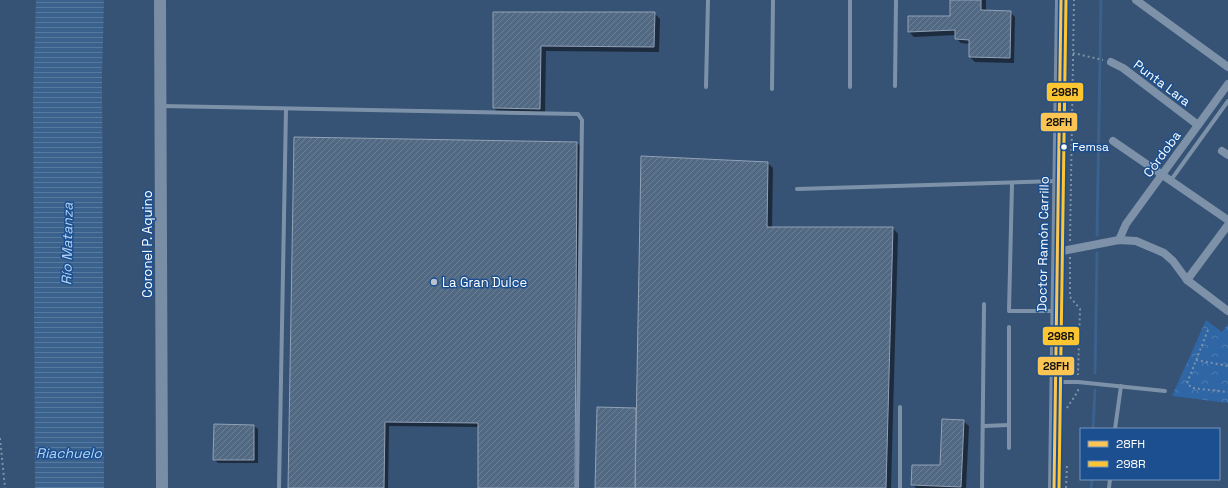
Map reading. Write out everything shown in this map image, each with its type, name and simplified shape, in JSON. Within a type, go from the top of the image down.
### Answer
[{"type":"street","name":"Coronel P. Aquino","points":[[160,0],[162,488]]},
{"type":"street","name":"Doctor Ramón Carrillo","points":[[1054,488],[1061,0]]},
{"type":"street","points":[[1136,0],[1228,67]]},
{"type":"street","name":"Punta Lara","points":[[1109,62],[1123,68],[1198,125]]},
{"type":"street","name":"Córdoba","points":[[1119,240],[1126,224],[1228,84]]},
{"type":"street","points":[[1113,141],[1228,220]]},
{"type":"street","points":[[1187,280],[1228,225]]},
{"type":"street","points":[[1057,252],[1119,240],[1136,241],[1164,253],[1187,280],[1228,312]]},
{"type":"lane","points":[[706,87],[708,0]]},
{"type":"lane","points":[[772,89],[773,0]]},
{"type":"lane","points":[[850,0],[850,87]]},
{"type":"lane","points":[[895,86],[896,0]]},
{"type":"lane","points":[[1171,180],[1228,101]]},
{"type":"lane","points":[[160,106],[578,114],[582,120],[577,488]]},
{"type":"lane","points":[[279,488],[286,109]]},
{"type":"lane","points":[[797,189],[1012,184],[1058,181]]},
{"type":"lane","points":[[1012,184],[1009,311],[1056,311]]},
{"type":"lane","points":[[982,488],[984,426],[984,304]]},
{"type":"lane","points":[[1009,327],[1009,448]]},
{"type":"lane","points":[[1055,382],[1078,382],[1165,391]]},
{"type":"lane","points":[[1115,428],[1121,386]]},
{"type":"lane","points":[[900,407],[900,488]]},
{"type":"lane","points":[[984,426],[1010,425]]},
{"type":"path","points":[[1073,53],[1109,62]]},
{"type":"path","points":[[1208,330],[1187,383],[1189,386],[1228,392]]},
{"type":"path","points":[[1196,360],[1228,366]]},
{"type":"path","points":[[0,438],[5,488]]},
{"type":"green space","points":[[1206,320],[1222,332],[1228,324],[1228,403],[1172,396]]},
{"type":"water","name":"Riachuelo","points":[[36,0],[104,0],[102,75],[104,488],[35,488],[33,97]]},
{"type":"building","points":[[950,0],[981,0],[981,10],[1011,11],[1010,58],[969,57],[969,40],[955,39],[955,30],[908,32],[908,16],[950,16]]},
{"type":"building","points":[[493,12],[655,12],[654,47],[541,46],[540,109],[493,108]]},
{"type":"building","name":"La Gran Dulce","points":[[294,137],[577,142],[575,488],[478,488],[478,423],[385,422],[384,488],[288,488]]},
{"type":"building","points":[[641,156],[768,162],[767,227],[893,227],[886,488],[635,488]]},
{"type":"building","points":[[597,407],[636,408],[635,488],[595,488]]},
{"type":"building","points":[[942,419],[964,420],[961,487],[911,485],[912,465],[940,465]]},
{"type":"building","points":[[214,424],[254,425],[254,460],[213,460]]},
{"type":"waterway","points":[[1097,235],[1101,0]]},
{"type":"waterway","points":[[1095,373],[1097,253]]},
{"type":"waterway","points":[[1093,428],[1095,390]]},
{"type":"waterway","points":[[1091,488],[1092,480]]},
{"type":"transit line","name":"28FH","points":[[1054,488],[1061,0]]},
{"type":"transit line","name":"298R","points":[[1059,488],[1066,0]]},
{"type":"place","name":"Femsa","points":[[1064,147]]},
{"type":"place","name":"La Gran Dulce","points":[[434,282]]},
{"type":"water label","name":"Río Matanza","points":[[67,244]]}]
